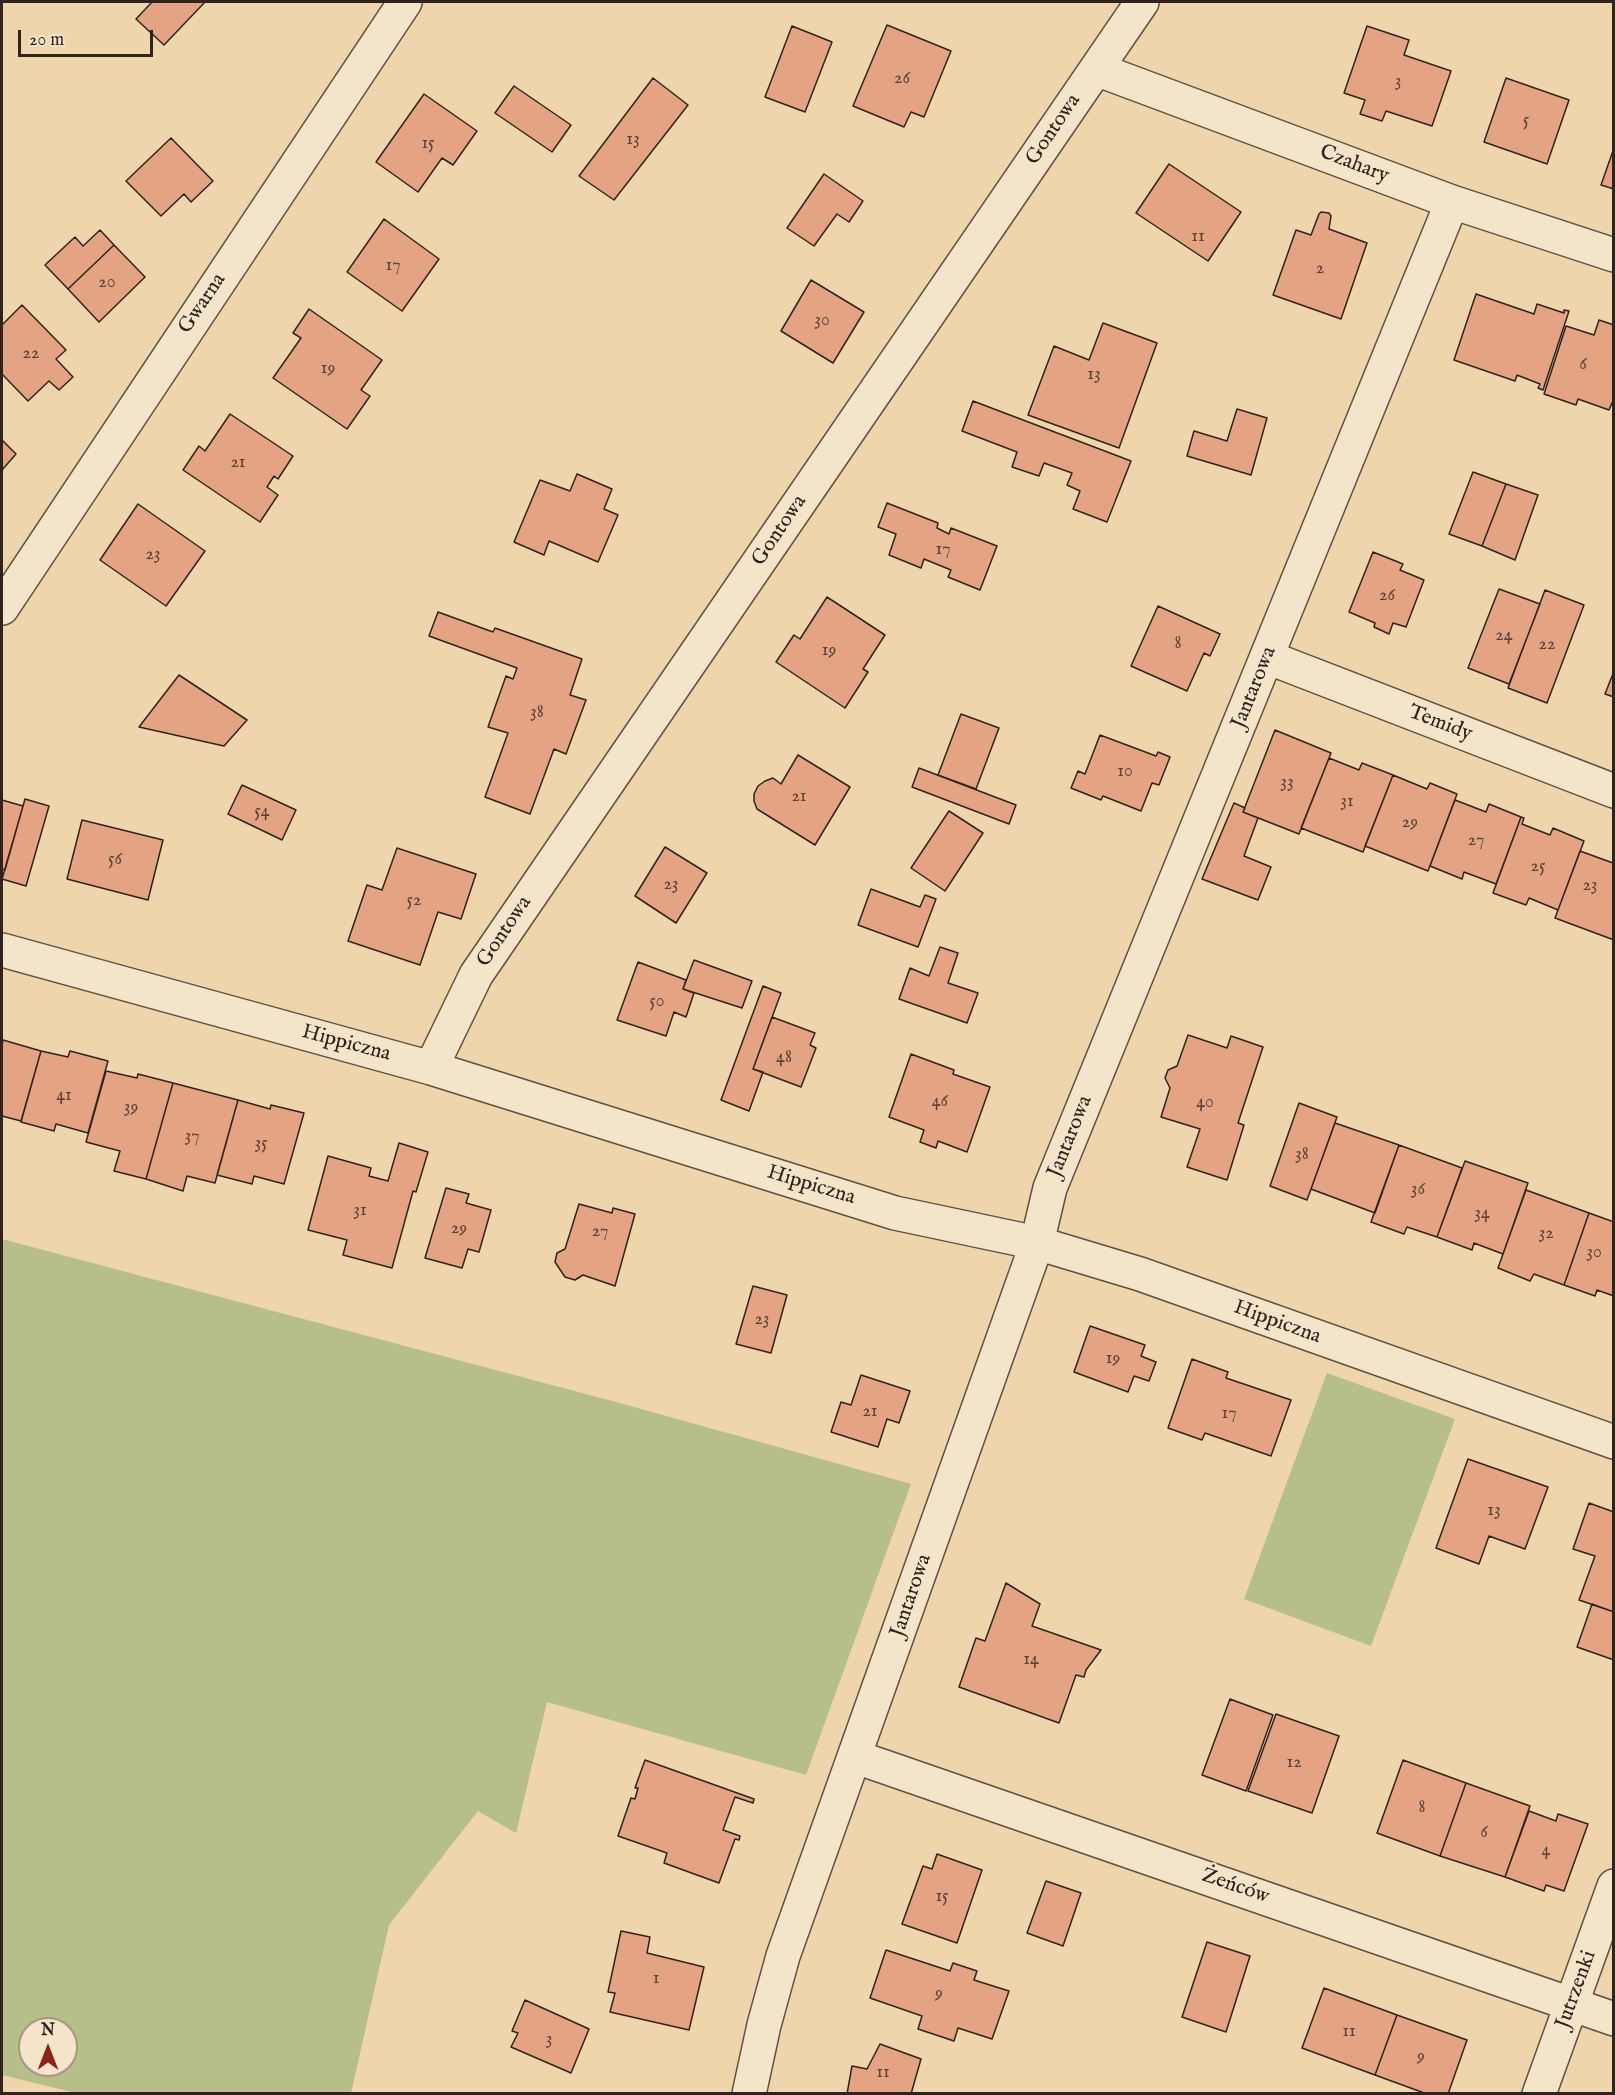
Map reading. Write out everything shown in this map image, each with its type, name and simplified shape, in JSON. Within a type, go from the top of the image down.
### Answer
[{"type":"street","name":"Gwarna","points":[[2,608],[405,2]]},
{"type":"street","name":"Gontowa","points":[[431,1068],[476,975],[1142,2]]},
{"type":"street","name":"Czahary","points":[[1096,69],[1452,202],[1614,255]]},
{"type":"street","name":"Jantarowa","points":[[749,2094],[764,2025],[783,1956],[856,1757],[1037,1243],[1050,1188],[1452,202]]},
{"type":"street","name":"Temidy","points":[[1267,657],[1614,791]]},
{"type":"street","name":"Hippiczna","points":[[2,950],[431,1068],[895,1213],[1037,1243],[1140,1274],[1614,1442]]},
{"type":"street","name":"Żeńców","points":[[856,1757],[1614,2019]]},
{"type":"street","name":"Jutrzenki","points":[[1539,2094],[1614,1886]]},
{"type":"green space","points":[[2,1239],[616,1402],[911,1484],[806,1775],[547,1702],[516,1833],[478,1811],[389,1925],[351,2093],[80,2094],[2,2075]]},
{"type":"green space","points":[[1327,1373],[1455,1419],[1371,1646],[1244,1599]]},
{"type":"building","points":[[152,2],[205,2],[164,45],[136,19]]},
{"type":"building","points":[[887,25],[951,51],[924,117],[911,112],[904,127],[853,106]]},
{"type":"building","points":[[792,26],[832,42],[805,112],[765,97]]},
{"type":"building","points":[[1367,26],[1409,40],[1404,55],[1451,71],[1432,126],[1386,111],[1382,121],[1360,114],[1365,100],[1344,93]]},
{"type":"building","points":[[653,78],[688,105],[614,200],[579,176]]},
{"type":"building","points":[[1506,78],[1569,100],[1547,164],[1484,142]]},
{"type":"building","points":[[514,86],[571,125],[552,152],[495,113]]},
{"type":"building","points":[[424,94],[477,131],[453,165],[442,158],[418,192],[376,162]]},
{"type":"building","points":[[171,138],[213,181],[191,202],[184,194],[161,216],[126,181]]},
{"type":"building","points":[[1614,148],[1614,189],[1601,185]]},
{"type":"building","points":[[1169,164],[1241,212],[1208,261],[1136,213]]},
{"type":"building","points":[[824,174],[863,201],[849,222],[837,214],[814,246],[787,228]]},
{"type":"building","points":[[1321,212],[1329,213],[1331,216],[1329,229],[1367,243],[1341,319],[1273,295],[1296,230],[1311,235]]},
{"type":"building","points":[[384,219],[439,259],[402,311],[347,272]]},
{"type":"building","points":[[100,230],[114,245],[68,289],[45,265],[75,237],[83,246]]},
{"type":"building","points":[[114,245],[145,277],[99,322],[68,289]]},
{"type":"building","points":[[811,280],[864,312],[833,363],[781,331]]},
{"type":"building","points":[[1476,294],[1534,314],[1537,304],[1564,313],[1564,310],[1569,311],[1543,390],[1538,388],[1540,384],[1517,375],[1515,381],[1454,360]]},
{"type":"building","points":[[22,305],[66,350],[56,359],[73,377],[59,390],[49,381],[28,401],[2,374],[2,322],[3,324]]},
{"type":"building","points":[[309,309],[382,360],[361,390],[370,396],[347,429],[273,378],[301,338],[293,333]]},
{"type":"building","points":[[1599,320],[1614,325],[1614,398],[1609,410],[1578,399],[1576,405],[1544,394],[1566,326],[1594,335]]},
{"type":"building","points":[[1103,323],[1157,343],[1119,448],[1028,415],[1054,346],[1089,360]]},
{"type":"building","points":[[973,401],[1131,461],[1107,522],[1073,509],[1080,491],[1067,485],[1072,473],[1044,463],[1039,476],[1012,467],[1017,452],[962,431]]},
{"type":"building","points":[[1237,409],[1267,418],[1251,475],[1187,456],[1194,431],[1227,441]]},
{"type":"building","points":[[230,414],[293,456],[278,479],[274,476],[267,487],[278,495],[260,522],[183,470],[199,446],[205,451]]},
{"type":"building","points":[[2,440],[16,454],[2,470]]},
{"type":"building","points":[[1473,472],[1506,484],[1482,546],[1449,534]]},
{"type":"building","points":[[577,474],[612,489],[604,509],[618,515],[598,562],[549,541],[544,555],[514,542],[540,480],[570,491]]},
{"type":"building","points":[[1506,484],[1538,495],[1515,560],[1482,546]]},
{"type":"building","points":[[887,503],[938,523],[937,528],[949,534],[951,528],[997,546],[980,590],[948,577],[951,570],[924,559],[921,568],[889,555],[896,534],[878,527]]},
{"type":"building","points":[[138,504],[205,551],[166,606],[100,560]]},
{"type":"building","points":[[1373,552],[1403,564],[1400,570],[1424,580],[1406,627],[1393,623],[1389,634],[1374,627],[1375,623],[1349,612]]},
{"type":"building","points":[[1499,589],[1540,604],[1509,684],[1468,668]]},
{"type":"building","points":[[1545,590],[1584,605],[1547,703],[1508,688]]},
{"type":"building","points":[[827,597],[885,635],[863,669],[868,672],[845,708],[776,662],[794,635],[800,639]]},
{"type":"building","points":[[1158,606],[1220,634],[1210,656],[1204,653],[1187,691],[1131,666]]},
{"type":"building","points":[[438,612],[493,632],[495,628],[582,659],[570,695],[586,700],[566,754],[554,749],[530,814],[485,797],[508,733],[488,727],[506,676],[513,679],[517,668],[429,636]]},
{"type":"building","points":[[1614,671],[1614,697],[1605,694]]},
{"type":"building","points":[[179,675],[247,720],[224,746],[139,727]]},
{"type":"building","points":[[961,714],[999,728],[976,789],[938,775]]},
{"type":"building","points":[[1275,730],[1331,753],[1299,834],[1243,812]]},
{"type":"building","points":[[1100,735],[1156,756],[1158,752],[1170,757],[1159,785],[1152,783],[1141,811],[1103,796],[1101,800],[1071,788],[1078,771],[1085,774]]},
{"type":"building","points":[[798,755],[850,787],[815,845],[757,809],[754,801],[754,794],[758,786],[765,781],[773,778],[781,784]]},
{"type":"building","points":[[1329,758],[1359,770],[1362,763],[1393,775],[1363,852],[1301,828]]},
{"type":"building","points":[[919,768],[1016,805],[1009,824],[912,787]]},
{"type":"building","points":[[1393,775],[1427,789],[1430,783],[1457,794],[1428,871],[1365,846]]},
{"type":"building","points":[[242,785],[296,810],[282,840],[228,814]]},
{"type":"building","points":[[25,799],[49,806],[26,886],[2,879]]},
{"type":"building","points":[[2,800],[23,806],[5,870],[2,869]]},
{"type":"building","points":[[1455,800],[1486,812],[1489,804],[1521,817],[1496,884],[1464,872],[1462,879],[1430,866]]},
{"type":"building","points":[[1234,803],[1245,808],[1243,812],[1258,818],[1244,856],[1271,867],[1258,900],[1202,879]]},
{"type":"building","points":[[949,811],[983,833],[945,891],[911,868]]},
{"type":"building","points":[[1521,817],[1524,818],[1522,824],[1550,835],[1553,828],[1584,841],[1558,910],[1529,898],[1526,905],[1493,893]]},
{"type":"building","points":[[82,820],[163,840],[148,900],[67,879]]},
{"type":"building","points":[[665,847],[707,873],[676,923],[635,896]]},
{"type":"building","points":[[397,848],[476,874],[461,919],[438,912],[420,965],[348,941],[367,885],[382,890]]},
{"type":"building","points":[[1580,851],[1613,863],[1614,860],[1614,940],[1555,918]]},
{"type":"building","points":[[871,889],[920,907],[925,895],[936,899],[918,947],[858,925]]},
{"type":"building","points":[[940,947],[958,953],[948,983],[978,993],[967,1023],[899,999],[910,968],[929,976]]},
{"type":"building","points":[[694,960],[752,981],[742,1008],[683,989]]},
{"type":"building","points":[[638,962],[686,980],[683,989],[694,993],[686,1017],[674,1012],[666,1036],[617,1020]]},
{"type":"building","points":[[763,986],[781,993],[753,1069],[763,1072],[749,1111],[721,1100]]},
{"type":"building","points":[[772,1017],[815,1033],[810,1045],[816,1048],[801,1087],[753,1069]]},
{"type":"building","points":[[1188,1035],[1227,1048],[1231,1036],[1263,1047],[1238,1123],[1244,1125],[1227,1180],[1187,1167],[1200,1129],[1161,1117],[1170,1088],[1165,1078],[1168,1070],[1177,1066]]},
{"type":"building","points":[[3,1040],[41,1051],[21,1121],[2,1116]]},
{"type":"building","points":[[41,1051],[68,1057],[70,1051],[108,1061],[88,1133],[56,1124],[54,1131],[21,1122]]},
{"type":"building","points":[[911,1054],[954,1070],[953,1074],[990,1087],[967,1152],[938,1141],[936,1148],[920,1142],[924,1130],[889,1117]]},
{"type":"building","points":[[106,1071],[137,1078],[138,1074],[173,1083],[146,1179],[114,1171],[120,1151],[86,1142]]},
{"type":"building","points":[[173,1083],[238,1100],[215,1183],[187,1176],[183,1191],[146,1179]]},
{"type":"building","points":[[238,1100],[270,1109],[271,1105],[304,1113],[284,1184],[254,1176],[252,1184],[217,1175]]},
{"type":"building","points":[[1299,1103],[1337,1117],[1307,1200],[1270,1186]]},
{"type":"building","points":[[1335,1123],[1399,1145],[1375,1213],[1311,1189]]},
{"type":"building","points":[[399,1143],[428,1152],[416,1192],[413,1191],[392,1268],[343,1255],[347,1240],[308,1230],[328,1156],[371,1168],[369,1176],[388,1181]]},
{"type":"building","points":[[1399,1145],[1462,1168],[1437,1237],[1407,1227],[1404,1234],[1371,1222]]},
{"type":"building","points":[[1465,1161],[1528,1183],[1503,1254],[1474,1243],[1472,1250],[1437,1237]]},
{"type":"building","points":[[446,1188],[469,1194],[466,1203],[491,1210],[479,1252],[468,1249],[462,1268],[425,1258]]},
{"type":"building","points":[[1526,1190],[1589,1213],[1564,1285],[1534,1274],[1530,1281],[1498,1268]]},
{"type":"building","points":[[579,1204],[612,1213],[613,1208],[635,1214],[615,1286],[583,1275],[575,1280],[565,1277],[555,1262],[557,1253],[565,1249]]},
{"type":"building","points":[[1589,1213],[1614,1222],[1614,1296],[1597,1290],[1595,1296],[1564,1285]]},
{"type":"building","points":[[753,1286],[787,1295],[771,1353],[736,1344]]},
{"type":"building","points":[[1090,1326],[1145,1345],[1141,1356],[1156,1362],[1149,1381],[1134,1376],[1128,1392],[1074,1372]]},
{"type":"building","points":[[1192,1359],[1228,1372],[1226,1378],[1291,1400],[1271,1456],[1205,1433],[1202,1440],[1168,1428]]},
{"type":"building","points":[[861,1375],[910,1391],[899,1423],[887,1419],[878,1447],[831,1432],[841,1402],[851,1405]]},
{"type":"building","points":[[1468,1459],[1548,1487],[1525,1549],[1489,1536],[1479,1564],[1436,1548]]},
{"type":"building","points":[[1589,1503],[1614,1512],[1614,1612],[1579,1600],[1595,1556],[1573,1549]]},
{"type":"building","points":[[1006,1583],[1040,1604],[1032,1626],[1101,1650],[1086,1670],[1084,1677],[1076,1675],[1059,1723],[959,1687],[976,1638],[985,1641]]},
{"type":"building","points":[[1592,1604],[1614,1612],[1614,1660],[1577,1647]]},
{"type":"building","points":[[1230,1699],[1273,1715],[1246,1791],[1202,1775]]},
{"type":"building","points":[[1276,1714],[1339,1736],[1312,1813],[1248,1791]]},
{"type":"building","points":[[645,1760],[754,1799],[753,1803],[735,1797],[723,1830],[740,1836],[739,1840],[735,1839],[719,1883],[664,1863],[667,1853],[618,1836],[631,1798],[635,1799],[638,1788],[635,1788]]},
{"type":"building","points":[[1403,1760],[1466,1783],[1440,1856],[1377,1833]]},
{"type":"building","points":[[1466,1783],[1530,1806],[1505,1877],[1440,1856]]},
{"type":"building","points":[[1529,1811],[1556,1821],[1558,1814],[1588,1824],[1564,1891],[1546,1885],[1544,1891],[1505,1877]]},
{"type":"building","points":[[937,1854],[982,1870],[957,1943],[902,1924],[923,1866],[932,1869]]},
{"type":"building","points":[[1046,1881],[1081,1893],[1063,1946],[1027,1933]]},
{"type":"building","points":[[621,1931],[650,1937],[647,1953],[704,1967],[689,2030],[610,2012],[615,1993],[608,1992]]},
{"type":"building","points":[[1207,1942],[1250,1956],[1226,2032],[1182,2017]]},
{"type":"building","points":[[886,1950],[950,1971],[953,1963],[977,1971],[974,1980],[1009,1991],[992,2039],[958,2028],[954,2041],[918,2029],[922,2016],[870,1998]]},
{"type":"building","points":[[1324,1988],[1397,2015],[1375,2075],[1302,2048]]},
{"type":"building","points":[[525,2000],[589,2029],[571,2073],[511,2047],[518,2033],[512,2031]]},
{"type":"building","points":[[1397,2015],[1467,2040],[1448,2094],[1427,2094],[1375,2075]]},
{"type":"building","points":[[880,2044],[921,2059],[911,2094],[847,2094],[852,2066],[867,2069]]}]
